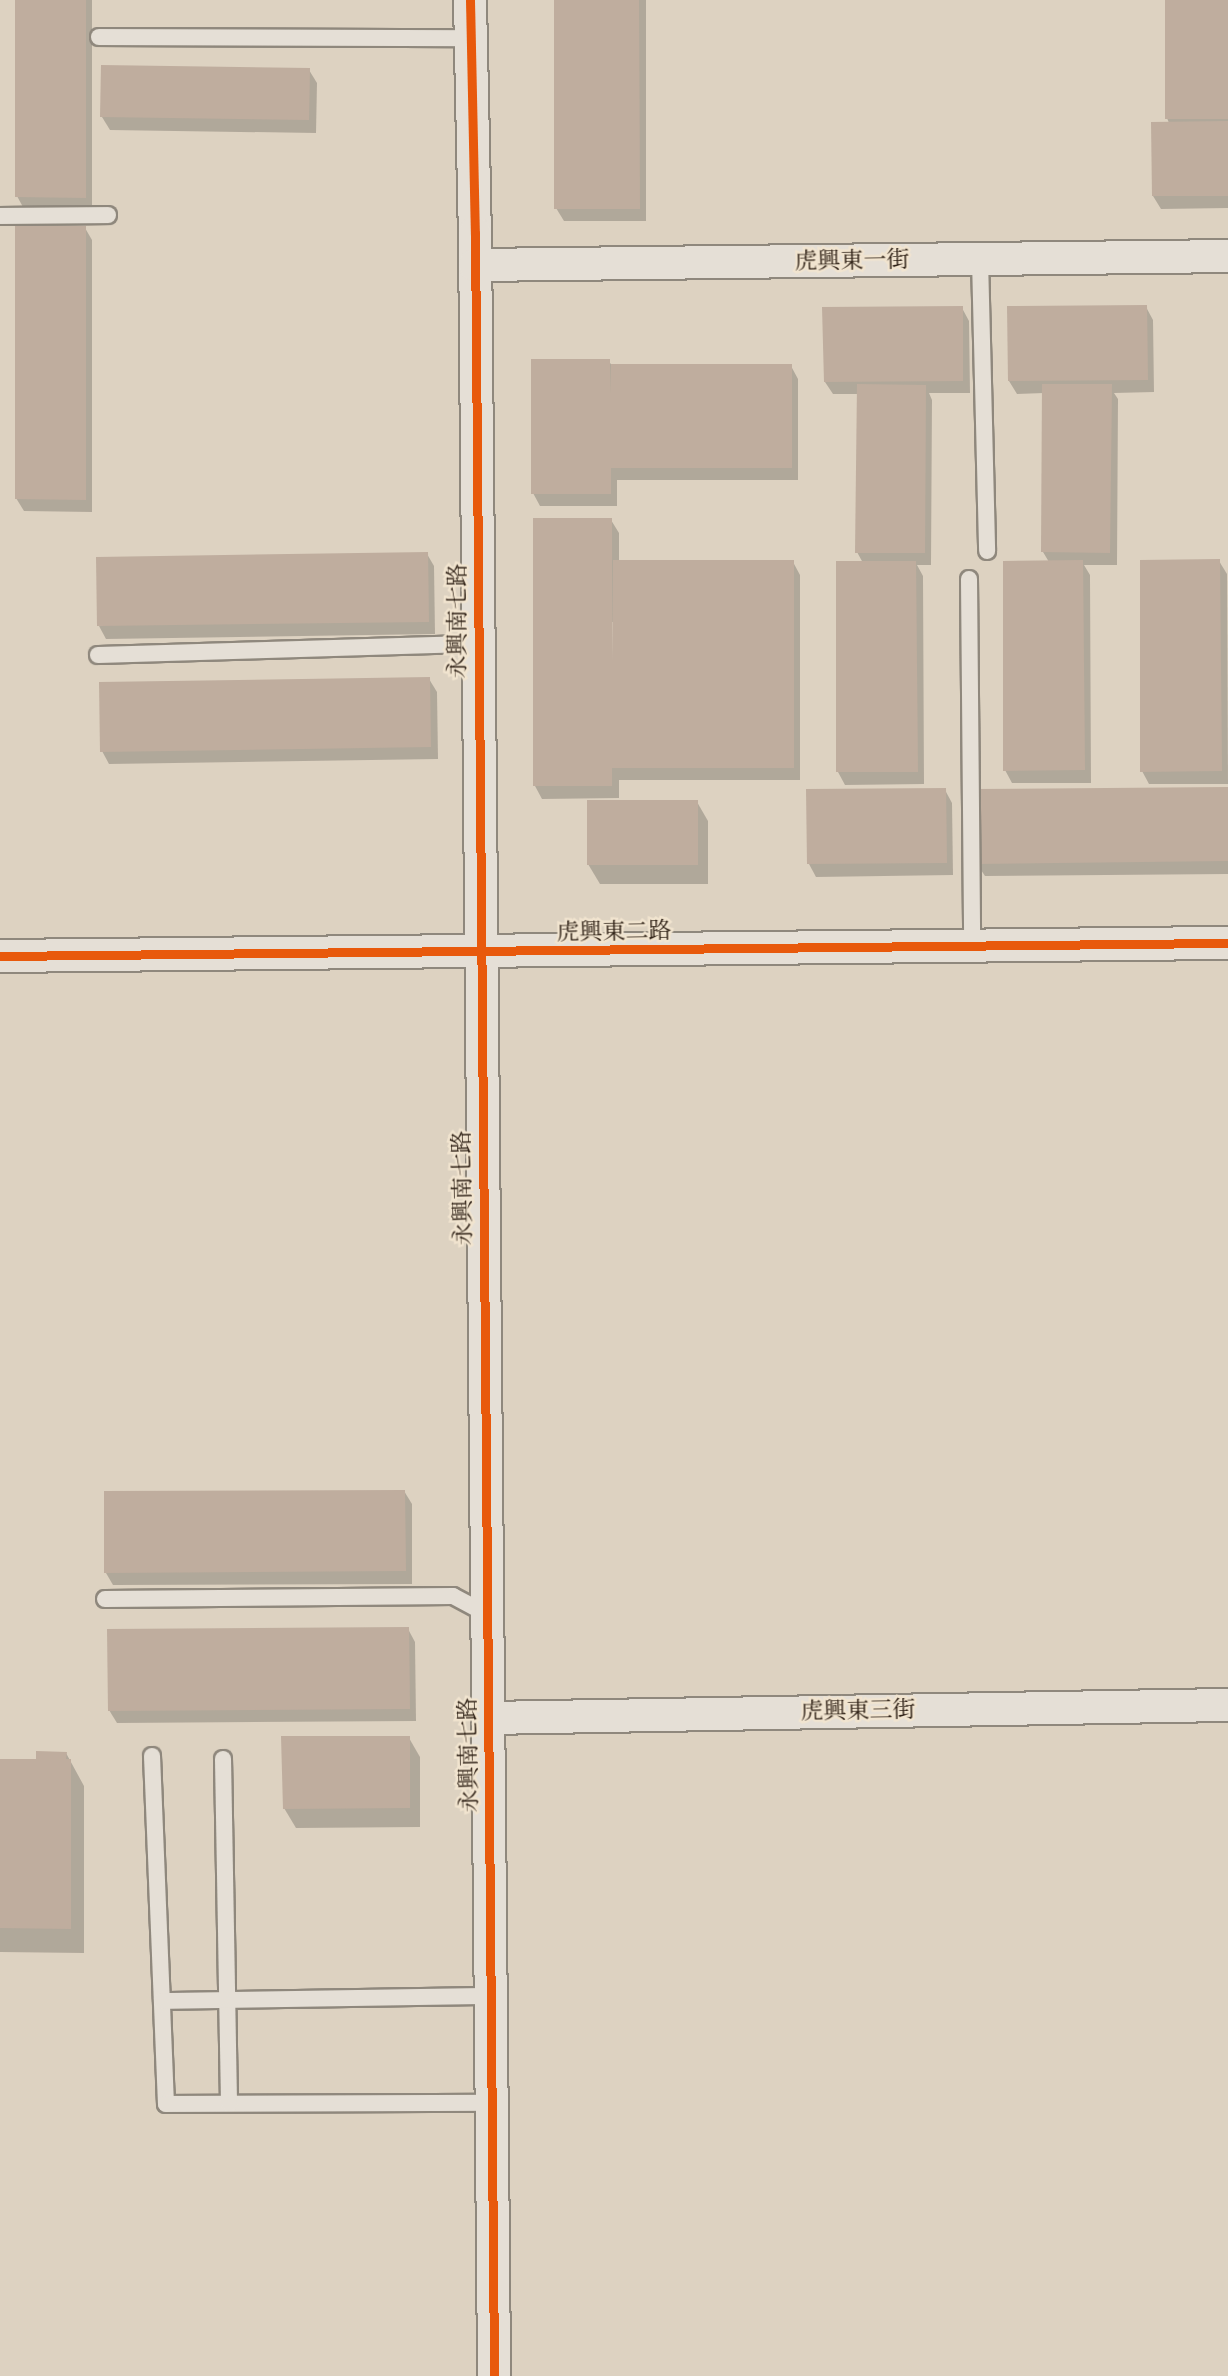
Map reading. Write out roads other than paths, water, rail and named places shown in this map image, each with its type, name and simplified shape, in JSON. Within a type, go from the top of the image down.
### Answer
[{"type":"street","name":"永興南七路","points":[[470,0],[475,265],[494,2376]]},
{"type":"street","name":"虎興東一街","points":[[475,265],[1228,256]]},
{"type":"street","name":"虎興東二路","points":[[0,956],[1228,943]]},
{"type":"street","name":"虎興東三街","points":[[488,1718],[1228,1705]]},
{"type":"lane","points":[[99,37],[470,38]]},
{"type":"lane","points":[[0,216],[108,215]]},
{"type":"lane","points":[[980,259],[987,551]]},
{"type":"lane","points":[[969,579],[972,946]]},
{"type":"lane","points":[[98,655],[477,644]]},
{"type":"lane","points":[[105,1600],[453,1596],[487,1614]]},
{"type":"lane","points":[[152,1756],[166,2104],[492,2103]]},
{"type":"lane","points":[[223,1759],[229,2104]]},
{"type":"lane","points":[[162,2001],[491,1996]]}]
